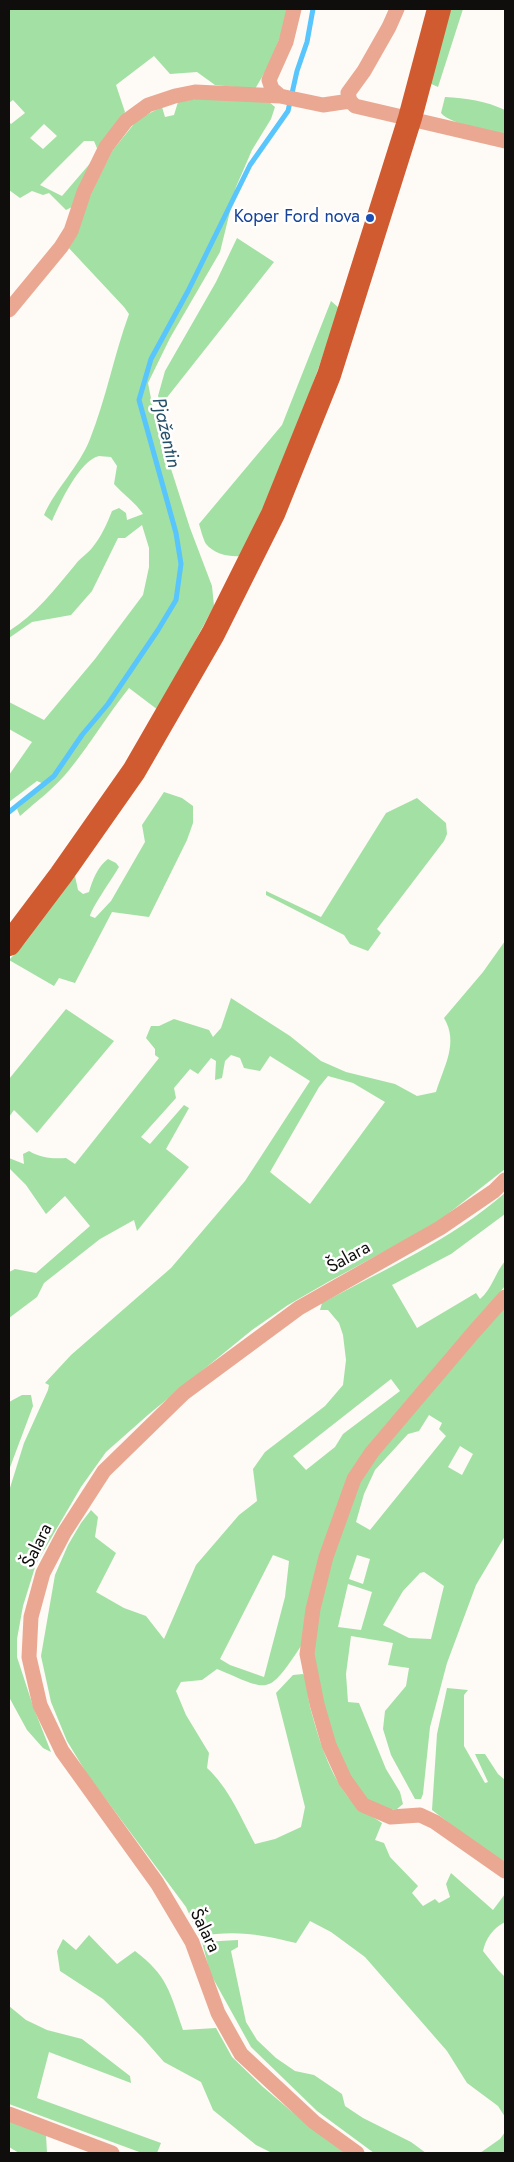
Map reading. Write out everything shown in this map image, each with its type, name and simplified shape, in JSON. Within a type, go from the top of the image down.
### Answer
[{"type":"main road","points":[[9,944],[61,876],[134,771],[213,634],[273,514],[328,375],[410,118],[440,9]]},
{"type":"street","points":[[280,96],[272,89],[269,80],[286,42],[294,9]]},
{"type":"street","points":[[397,9],[364,71],[348,93],[350,101],[355,106],[505,141]]},
{"type":"street","points":[[9,310],[61,247],[71,230],[84,192],[106,147],[126,120],[148,105],[195,92],[280,96],[323,105],[350,101]]},
{"type":"street","name":"Šalara","points":[[357,2153],[314,2122],[241,2054],[218,2013],[192,1942],[153,1878],[62,1751],[40,1705],[29,1657],[31,1617],[43,1573],[64,1532],[104,1471],[184,1393],[299,1308],[440,1228],[494,1190],[505,1180]]},
{"type":"street","points":[[505,1297],[372,1452],[354,1479],[326,1557],[313,1609],[306,1654],[316,1704],[329,1746],[345,1780],[363,1805],[391,1817],[420,1815],[435,1822],[505,1871]]},
{"type":"street","points":[[9,2114],[112,2153]]},
{"type":"green space","points":[[9,9],[291,9],[269,65],[255,89],[215,85],[197,72],[170,74],[154,56],[116,85],[125,112],[105,143],[72,207],[66,210],[49,193],[43,195],[32,191],[20,198],[9,190],[9,122],[11,124],[25,113],[13,100],[9,103]],"holes":[[[44,124],[57,136],[43,149],[30,138]],[[84,141],[94,141],[99,153],[62,196],[40,185]]]},
{"type":"green space","points":[[447,9],[463,9],[438,87],[427,82]]},
{"type":"green space","points":[[216,96],[268,101],[275,107],[271,119],[252,150],[236,187],[220,252],[170,338],[148,383],[155,419],[190,528],[212,586],[214,606],[158,710],[129,688],[65,776],[20,816],[17,809],[44,784],[37,781],[9,802],[9,775],[32,742],[9,729],[9,702],[44,720],[95,659],[143,595],[149,567],[149,548],[142,525],[125,538],[118,538],[92,591],[71,615],[32,622],[9,638],[9,631],[36,609],[92,548],[104,530],[112,511],[119,508],[126,513],[127,520],[143,514],[114,484],[117,466],[111,457],[99,456],[92,459],[77,474],[52,521],[44,515],[80,459],[90,439],[129,314],[66,245],[112,151],[138,119],[162,107],[165,117],[174,115],[178,102]]},
{"type":"green space","points":[[445,97],[476,100],[505,110],[505,134],[462,124],[446,117],[441,113]]},
{"type":"green space","points":[[237,238],[274,262],[161,405],[158,396],[165,371],[216,282]]},
{"type":"green space","points":[[331,301],[339,308],[338,312],[294,436],[269,497],[241,556],[217,552],[206,544],[199,524],[282,425]]},
{"type":"green space","points":[[164,792],[182,798],[193,806],[193,823],[187,840],[149,917],[112,912],[75,983],[59,978],[54,986],[9,960],[24,944],[75,876],[78,890],[83,894],[89,892],[98,870],[108,859],[119,867],[90,916],[95,918],[111,901],[145,842],[142,825]]},
{"type":"green space","points":[[417,798],[446,823],[447,834],[444,841],[377,929],[381,933],[368,951],[350,944],[344,935],[266,895],[266,891],[321,917],[386,813]]},
{"type":"green space","points":[[505,941],[505,1169],[435,1224],[288,1305],[252,1330],[149,1414],[106,1452],[81,1487],[36,1564],[23,1606],[17,1639],[17,1657],[51,1752],[43,1748],[27,1730],[9,1697],[9,1491],[24,1443],[48,1390],[49,1385],[45,1383],[71,1355],[171,1268],[245,1181],[310,1081],[270,1056],[260,1071],[244,1068],[240,1058],[231,1055],[225,1061],[222,1078],[215,1080],[216,1061],[211,1058],[198,1074],[190,1069],[174,1088],[176,1098],[141,1137],[150,1144],[184,1105],[189,1108],[166,1149],[189,1167],[137,1231],[134,1220],[100,1239],[44,1283],[37,1297],[9,1318],[9,1272],[15,1269],[36,1273],[90,1226],[65,1196],[46,1214],[26,1185],[9,1168],[9,1158],[24,1164],[23,1154],[29,1151],[47,1158],[66,1158],[75,1164],[159,1058],[155,1055],[155,1049],[146,1038],[151,1026],[159,1026],[174,1019],[209,1030],[213,1037],[221,1028],[231,998],[290,1036],[321,1061],[346,1072],[395,1084],[417,1096],[436,1092],[449,1055],[450,1046],[450,1036],[444,1018],[483,972]],"holes":[[[328,1076],[353,1083],[385,1102],[310,1204],[270,1172],[319,1087]]]},
{"type":"green space","points":[[66,1009],[114,1041],[37,1133],[14,1110],[9,1117],[9,1079]]},
{"type":"green space","points":[[505,1193],[505,1214],[451,1254],[392,1285],[417,1328],[476,1293],[480,1299],[488,1291],[505,1261],[505,1286],[367,1453],[301,1646],[281,1674],[266,1685],[248,1682],[217,1669],[202,1680],[181,1682],[176,1691],[186,1715],[209,1753],[207,1768],[228,1794],[255,1844],[275,1839],[301,1827],[305,1807],[276,1693],[293,1675],[303,1674],[307,1681],[309,1703],[318,1733],[334,1775],[341,1787],[359,1808],[382,1823],[375,1840],[384,1843],[390,1857],[418,1886],[412,1893],[423,1906],[435,1899],[439,1903],[450,1897],[446,1884],[451,1873],[493,1910],[505,1894],[505,1922],[491,1934],[483,1951],[505,1977],[505,2117],[498,2106],[467,2083],[447,2051],[365,1957],[331,1932],[310,1921],[296,1943],[271,1937],[236,1933],[199,1936],[186,1907],[87,1774],[67,1741],[51,1702],[41,1656],[55,1575],[68,1545],[91,1510],[98,1517],[95,1537],[116,1553],[96,1592],[124,1608],[146,1616],[164,1639],[196,1565],[239,1515],[257,1501],[253,1469],[265,1452],[325,1406],[343,1385],[346,1360],[343,1335],[339,1323],[328,1310],[320,1310],[322,1303],[417,1253],[484,1210]],"holes":[[[391,1379],[400,1391],[343,1434],[335,1447],[306,1470],[293,1456]],[[273,1555],[289,1561],[285,1597],[264,1677],[230,1665],[220,1659]]]},
{"type":"green space","points":[[505,1301],[505,1536],[476,1585],[447,1663],[430,1727],[421,1799],[415,1799],[391,1755],[383,1729],[385,1711],[406,1686],[409,1668],[388,1665],[393,1643],[351,1636],[346,1674],[348,1702],[359,1703],[386,1769],[400,1792],[403,1804],[397,1809],[383,1809],[366,1800],[351,1782],[329,1729],[312,1646],[326,1573],[364,1471]],"holes":[[[429,1415],[442,1423],[439,1429],[446,1436],[370,1530],[356,1522],[364,1494],[375,1470],[408,1434],[419,1431]],[[460,1446],[473,1454],[462,1475],[448,1467]],[[357,1555],[370,1559],[363,1584],[349,1579]],[[424,1572],[444,1586],[431,1639],[409,1638],[383,1625],[403,1591],[420,1573]],[[348,1584],[372,1592],[361,1630],[338,1627]]]},
{"type":"green space","points":[[22,1395],[31,1395],[33,1406],[9,1470],[9,1402]]},
{"type":"green space","points":[[447,1688],[468,1690],[464,1695],[464,1746],[485,1783],[488,1782],[475,1754],[485,1754],[498,1774],[505,1780],[505,1866],[432,1810],[437,1734]]},
{"type":"green space","points":[[89,1935],[117,1964],[135,1951],[146,1960],[166,1985],[183,2030],[216,2028],[232,2057],[263,2087],[310,2127],[345,2153],[272,2153],[256,2145],[213,2110],[201,2082],[164,2062],[142,2037],[103,1999],[60,1971],[57,1951],[63,1939],[76,1950]]},
{"type":"green space","points":[[238,1940],[238,1947],[231,1951],[246,2022],[257,2040],[276,2058],[295,2071],[314,2075],[342,2094],[345,2106],[363,2118],[411,2142],[426,2153],[374,2153],[317,2111],[251,2047],[210,1973],[202,1942]]},
{"type":"green space","points":[[9,2006],[26,2020],[47,2030],[82,2039],[130,2076],[131,2083],[49,2052],[37,2098],[161,2143],[157,2153],[142,2153],[9,2104]]},
{"type":"green space","points":[[9,2120],[46,2135],[47,2153],[19,2153],[9,2147]]},
{"type":"green space","points":[[505,2132],[505,2153],[480,2153],[500,2139]]},
{"type":"waterway","name":"Pjažentin","points":[[9,812],[54,776],[82,735],[108,704],[176,600],[181,564],[176,533],[139,400],[151,359],[188,291],[250,165],[288,111],[297,71],[307,42],[313,9]]},
{"type":"place","name":"Koper Ford nova","points":[[370,218]]}]
